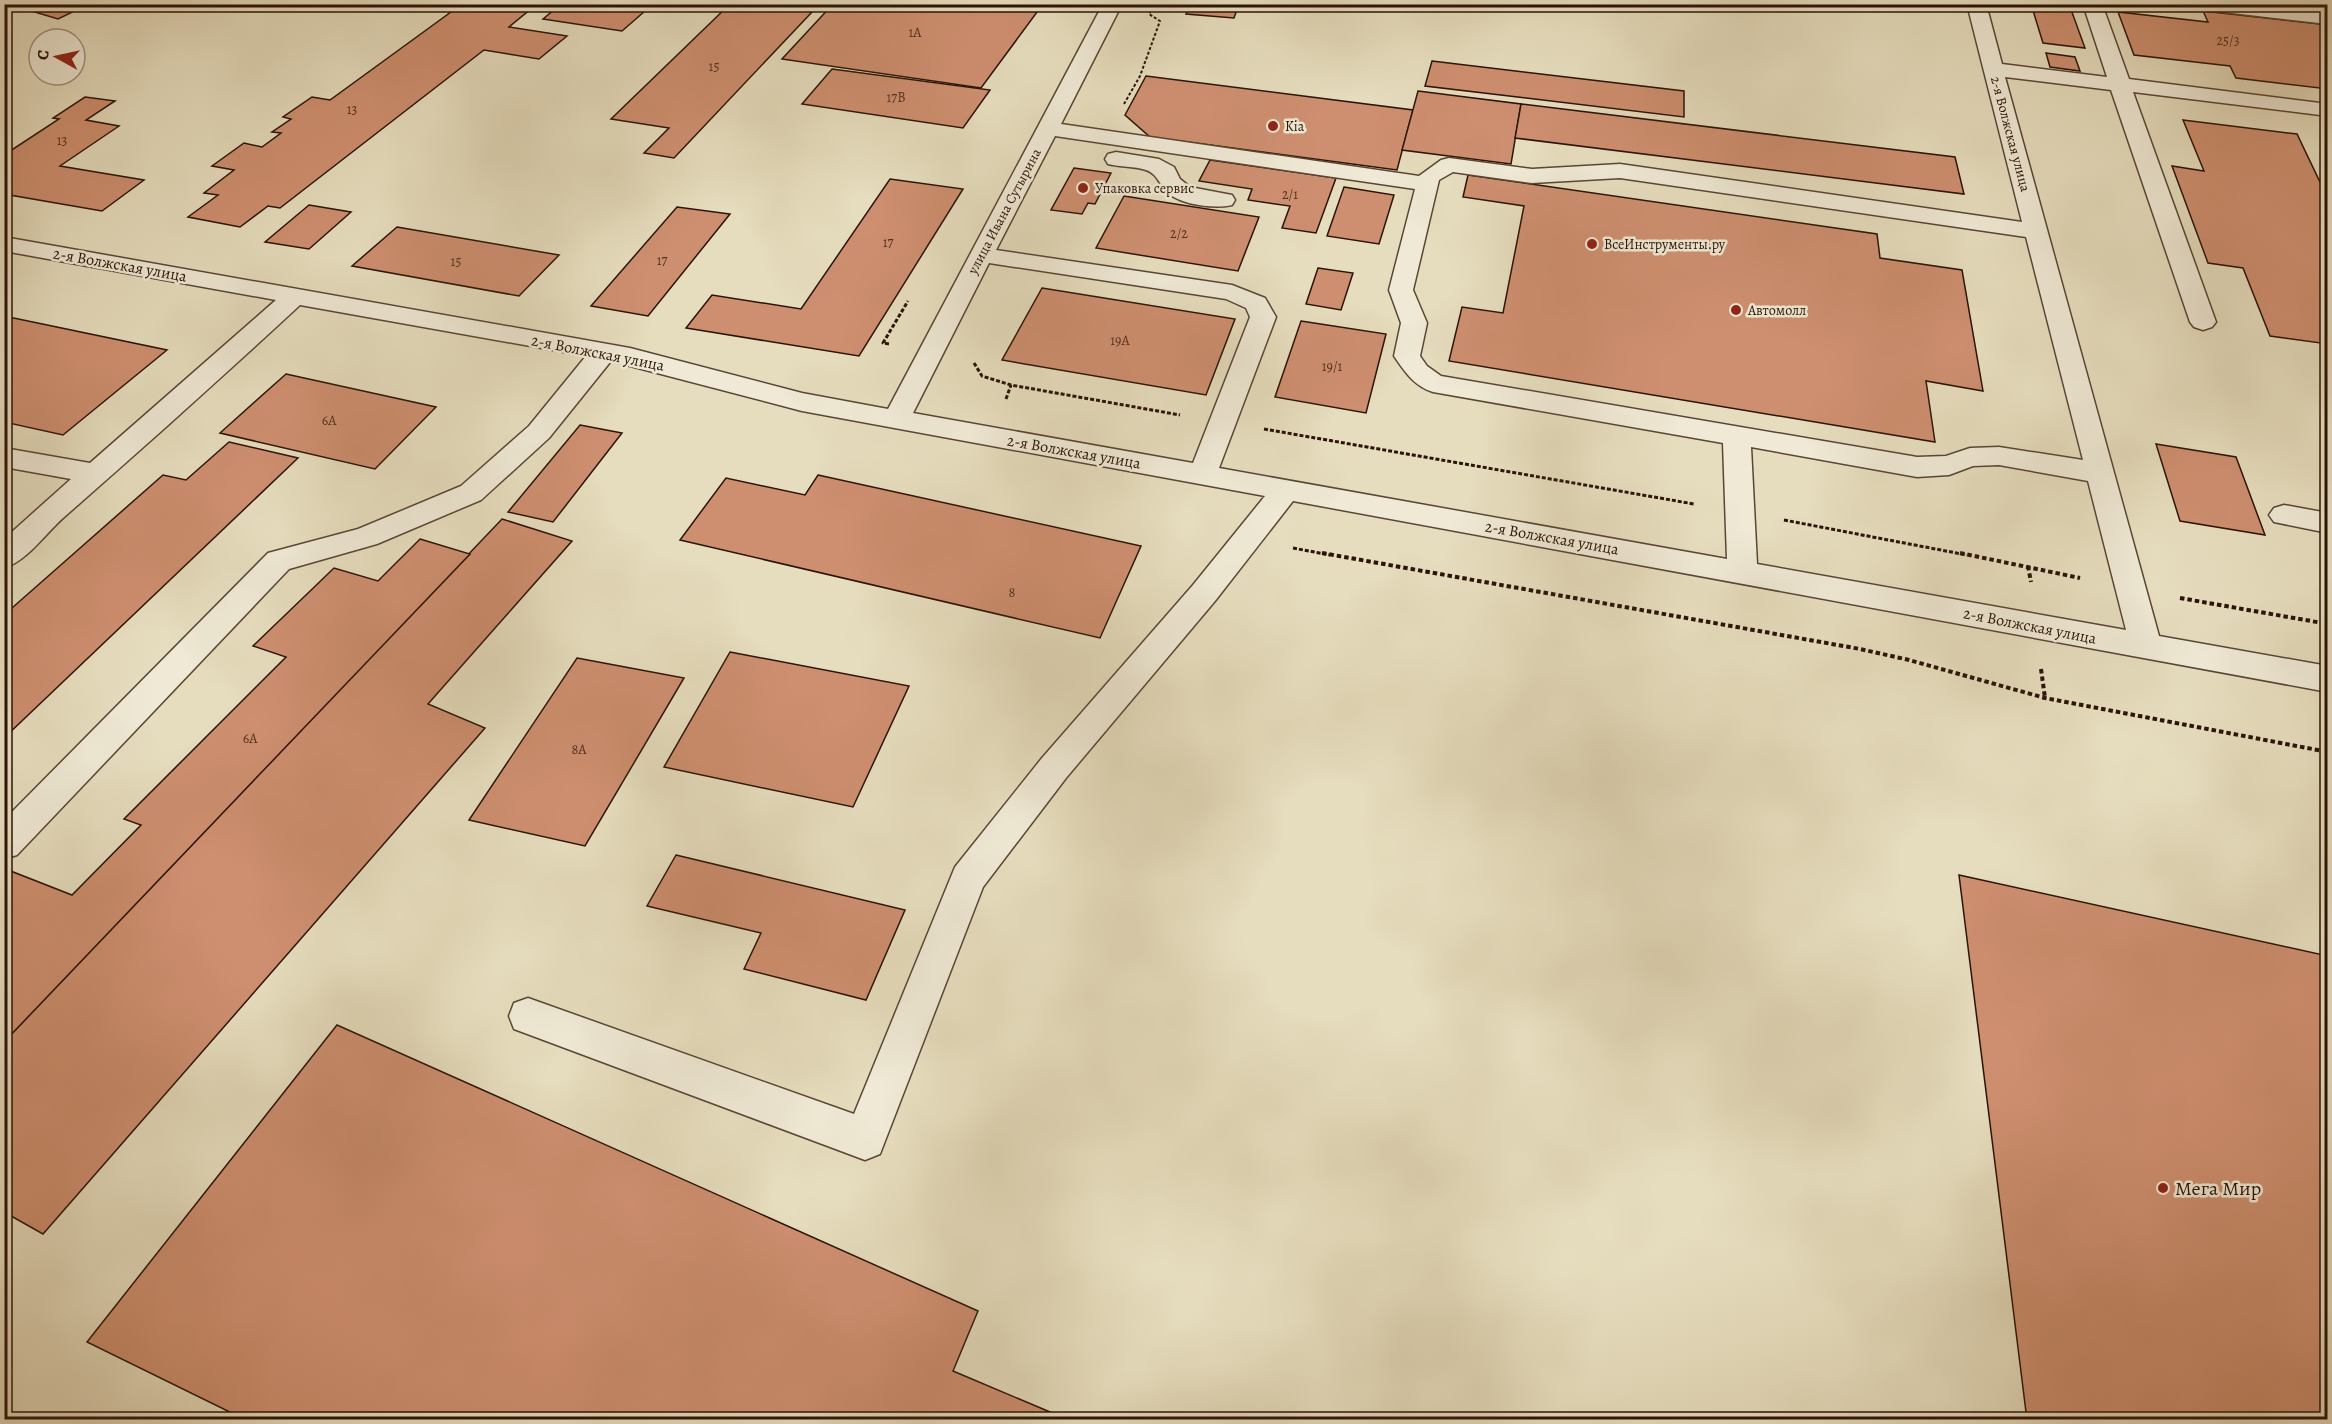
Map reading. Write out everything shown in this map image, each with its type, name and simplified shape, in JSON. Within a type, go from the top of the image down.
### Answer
[{"type":"street","name":"улица Ивана Сутырина","points":[[896,419],[1113,4]]},
{"type":"street","name":"2-я Волжская улица","points":[[1976,4],[2146,646]]},
{"type":"street","points":[[2092,4],[2203,322]]},
{"type":"street","points":[[2208,5],[2328,18]]},
{"type":"street","points":[[1994,69],[2328,110]]},
{"type":"street","points":[[1042,138],[1428,184]]},
{"type":"street","points":[[1042,138],[1151,164],[1166,172],[1170,183],[1182,194],[1224,200]]},
{"type":"street","points":[[2036,231],[1620,171],[1532,176],[1449,165],[1429,177],[1401,290],[1414,323],[1407,356],[1418,372],[1433,383],[1917,467],[1949,465],[1970,457],[1999,456],[2100,473]]},
{"type":"street","name":"2-я Волжская улица","points":[[4,244],[630,356],[802,402],[2328,679]]},
{"type":"street","points":[[981,255],[1232,292],[1256,303],[1263,317],[1203,474]]},
{"type":"street","points":[[4,557],[48,515],[295,296]]},
{"type":"street","points":[[4,844],[279,561],[368,537],[471,493],[539,432],[604,352]]},
{"type":"street","points":[[1737,436],[1742,571]]},
{"type":"street","points":[[4,457],[96,474]]},
{"type":"street","points":[[528,1016],[866,1139],[968,878],[1054,768],[1204,592],[1287,489]]},
{"type":"street","points":[[2284,515],[2328,523]]},
{"type":"path","points":[[1289,548],[1860,649],[1910,660],[2044,698],[2328,752]]},
{"type":"path","points":[[2028,566],[2032,592]]},
{"type":"path","points":[[2176,597],[2328,624]]},
{"type":"path","points":[[2040,659],[2044,698]]},
{"type":"building","points":[[8,4],[89,4],[58,19]]},
{"type":"building","points":[[462,4],[537,4],[509,27],[567,36],[539,59],[484,50],[280,208],[268,206],[240,227],[188,217],[218,195],[204,193],[234,170],[212,166],[244,143],[262,147],[281,133],[272,132],[291,119],[283,117],[312,97],[330,100]]},
{"type":"building","points":[[561,4],[653,4],[622,31],[543,19]]},
{"type":"building","points":[[730,4],[757,4],[812,12],[674,158],[644,153],[669,128],[611,119]]},
{"type":"building","points":[[833,4],[1043,4],[981,88],[782,59]]},
{"type":"building","points":[[1190,4],[1239,4],[1234,18],[1186,14]]},
{"type":"building","points":[[2031,4],[2069,4],[2085,48],[2043,43]]},
{"type":"building","points":[[2280,4],[2328,4],[2328,9]]},
{"type":"building","points":[[2203,11],[2328,25],[2328,89],[2236,78],[2230,66],[2134,55],[2118,12],[2208,22]]},
{"type":"building","points":[[2046,53],[2075,57],[2080,71],[2050,67]]},
{"type":"building","points":[[1432,61],[1684,91],[1684,117],[1425,86]]},
{"type":"building","points":[[832,69],[990,90],[963,128],[802,104]]},
{"type":"building","name":"Kia","points":[[1146,76],[1413,110],[1397,170],[1150,137],[1125,115]]},
{"type":"building","points":[[1418,91],[1521,104],[1511,164],[1402,150]]},
{"type":"building","points":[[85,97],[115,101],[86,120],[119,126],[60,166],[144,180],[102,211],[4,194],[4,155],[59,119],[53,118]]},
{"type":"building","points":[[1521,104],[1955,157],[1964,194],[1515,138]]},
{"type":"building","points":[[2183,120],[2297,134],[2320,182],[2328,183],[2328,344],[2270,336],[2243,268],[2208,263],[2172,166],[2204,171]]},
{"type":"building","points":[[1210,160],[1336,178],[1316,233],[1282,228],[1290,206],[1248,200],[1252,189],[1199,181]]},
{"type":"building","name":"Упаковка сервис","points":[[1074,168],[1111,173],[1095,204],[1088,203],[1082,214],[1051,210]]},
{"type":"building","name":"Автомолл","points":[[1468,175],[1877,234],[1880,258],[1962,270],[1983,391],[1926,381],[1935,442],[1449,361],[1462,307],[1503,313],[1524,206],[1463,197]]},
{"type":"building","points":[[890,179],[963,189],[859,356],[686,328],[712,295],[801,309]]},
{"type":"building","points":[[1344,187],[1394,195],[1379,244],[1327,236]]},
{"type":"building","points":[[1124,196],[1259,217],[1238,271],[1096,248]]},
{"type":"building","points":[[309,205],[351,212],[309,249],[265,242]]},
{"type":"building","points":[[677,207],[730,214],[648,316],[591,306]]},
{"type":"building","points":[[397,227],[559,255],[519,296],[352,266]]},
{"type":"building","points":[[1318,268],[1353,273],[1341,310],[1306,304]]},
{"type":"building","points":[[1042,288],[1235,319],[1206,395],[1002,360]]},
{"type":"building","points":[[4,316],[167,350],[63,435],[4,422]]},
{"type":"building","points":[[1301,321],[1386,334],[1366,413],[1275,397]]},
{"type":"building","points":[[286,374],[436,407],[375,469],[220,433]]},
{"type":"building","points":[[580,425],[622,433],[553,522],[508,512]]},
{"type":"building","points":[[229,442],[298,458],[4,738],[4,615],[163,475],[186,480]]},
{"type":"building","points":[[2156,444],[2236,457],[2265,535],[2180,521]]},
{"type":"building","points":[[818,475],[1141,546],[1100,638],[680,540],[726,478],[805,495]]},
{"type":"building","points":[[502,519],[572,541],[428,704],[485,728],[43,1234],[4,1212],[4,1042]]},
{"type":"building","points":[[420,539],[470,554],[4,1042],[4,874],[8,870],[72,895],[141,825],[124,819],[286,657],[253,646],[334,568],[378,581]]},
{"type":"building","points":[[730,652],[909,686],[853,807],[664,767]]},
{"type":"building","points":[[577,658],[684,678],[585,846],[469,820]]},
{"type":"building","points":[[676,855],[905,910],[866,1000],[744,969],[761,933],[647,906]]},
{"type":"building","name":"Мега Мир","points":[[1959,875],[2328,956],[2328,1420],[2027,1420]]},
{"type":"building","points":[[337,1025],[978,1311],[953,1371],[1069,1420],[246,1420],[87,1342]]},
{"type":"place","name":"Kia","points":[[1273,126]]},
{"type":"place","name":"Упаковка сервис","points":[[1083,188]]},
{"type":"place","name":"ВсеИнструменты.ру","points":[[1592,244]]},
{"type":"place","name":"Автомолл","points":[[1736,310]]},
{"type":"place","name":"Мега Мир","points":[[2163,1188]]}]
